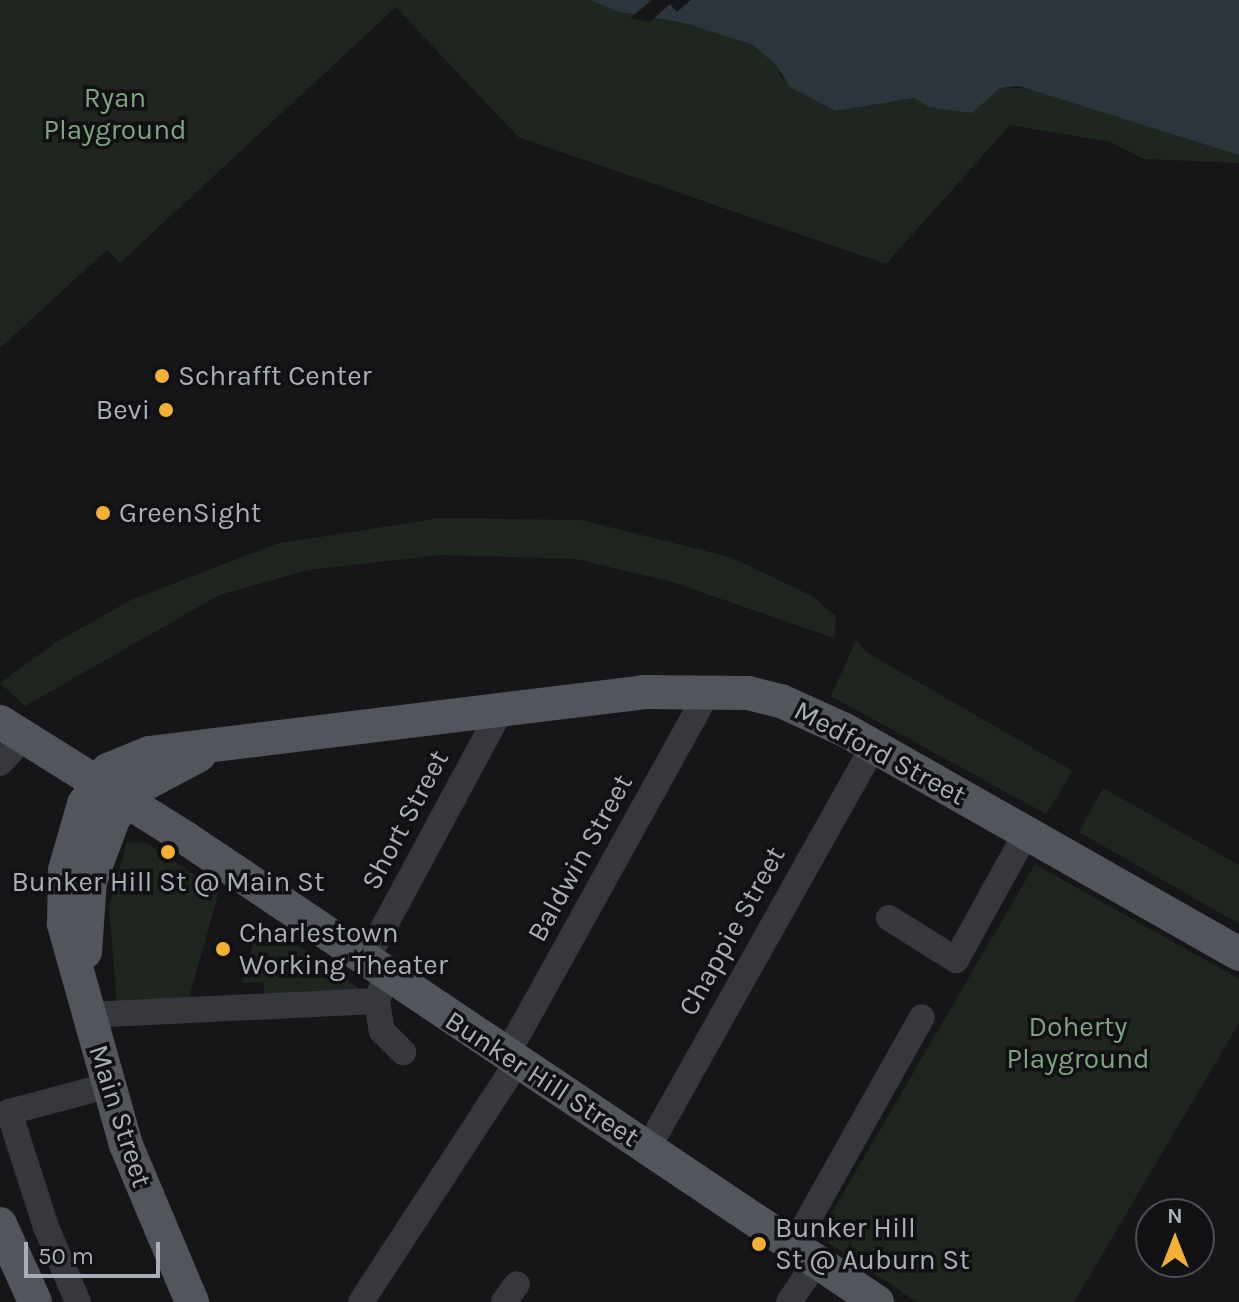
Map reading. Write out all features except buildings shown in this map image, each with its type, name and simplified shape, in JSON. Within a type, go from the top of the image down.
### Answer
[{"type":"main road","name":"Medford Street","points":[[95,784],[108,770],[149,753],[643,692],[709,690],[781,701],[874,746],[1239,954]]},
{"type":"main road","points":[[12,730],[127,801]]},
{"type":"main road","name":"Medford Street","points":[[127,801],[171,767],[245,740]]},
{"type":"main road","name":"Main Street","points":[[95,784],[69,855],[62,898],[107,1086],[146,1198],[192,1302]]},
{"type":"main road","name":"Bunker Hill Street","points":[[127,801],[377,980],[512,1060],[877,1302]]},
{"type":"main road","name":"Main Street","points":[[89,1015],[85,943],[90,881],[109,827],[127,801]]},
{"type":"main road","points":[[0,1224],[35,1302]]},
{"type":"street","name":"Baldwin Street","points":[[361,1302],[512,1060],[709,690]]},
{"type":"street","name":"Short Street","points":[[377,980],[502,708]]},
{"type":"street","points":[[0,763],[12,730]]},
{"type":"street","name":"Chappie Street","points":[[648,1148],[874,746]]},
{"type":"street","points":[[889,918],[956,960],[1026,833]]},
{"type":"street","points":[[89,1015],[377,980],[382,1031],[403,1052]]},
{"type":"street","points":[[789,1302],[805,1253],[922,1017]]},
{"type":"street","points":[[78,1302],[46,1227],[9,1112],[107,1086]]},
{"type":"green space","name":"Ryan Playground","points":[[0,0],[591,0],[615,11],[700,27],[753,45],[777,65],[781,78],[836,111],[915,98],[971,113],[1000,88],[1034,88],[1213,145],[1239,155],[1239,163],[1144,159],[1110,142],[1010,125],[886,264],[518,137],[396,7],[120,263],[107,250],[0,348]]},
{"type":"green space","points":[[439,518],[581,520],[730,557],[812,596],[836,616],[834,638],[669,581],[575,559],[441,555],[308,570],[219,595],[25,706],[0,683],[58,641],[131,600],[276,544]]},
{"type":"green space","points":[[856,640],[866,652],[1073,771],[1046,814],[831,696]]},
{"type":"green space","points":[[1103,788],[1239,865],[1239,924],[1079,832]]},
{"type":"green space","points":[[127,842],[146,843],[219,891],[188,1002],[117,1006],[109,906]]},
{"type":"green space","name":"Doherty Playground","points":[[1035,864],[1239,979],[1239,1023],[1074,1302],[917,1302],[818,1236]]},
{"type":"green space","points":[[261,919],[371,997],[265,1001],[263,982],[242,983]]},
{"type":"shaded area","points":[[591,0],[1239,0],[1239,155],[1019,86],[1000,88],[972,113],[928,107],[914,98],[836,111],[790,87],[776,65],[753,45],[688,24],[615,11]]},
{"type":"pier","points":[[652,0],[691,0],[677,12],[670,4],[650,22],[630,18]]},
{"type":"place","name":"Schrafft Center","points":[[162,376]]},
{"type":"place","name":"Bevi","points":[[166,410]]},
{"type":"place","name":"GreenSight","points":[[103,513]]},
{"type":"place","name":"Bunker Hill St @ Main St","points":[[168,852]]},
{"type":"place","name":"Charlestown Working Theater","points":[[223,949]]},
{"type":"place","name":"Bunker Hill St @ Auburn St","points":[[759,1244]]}]
